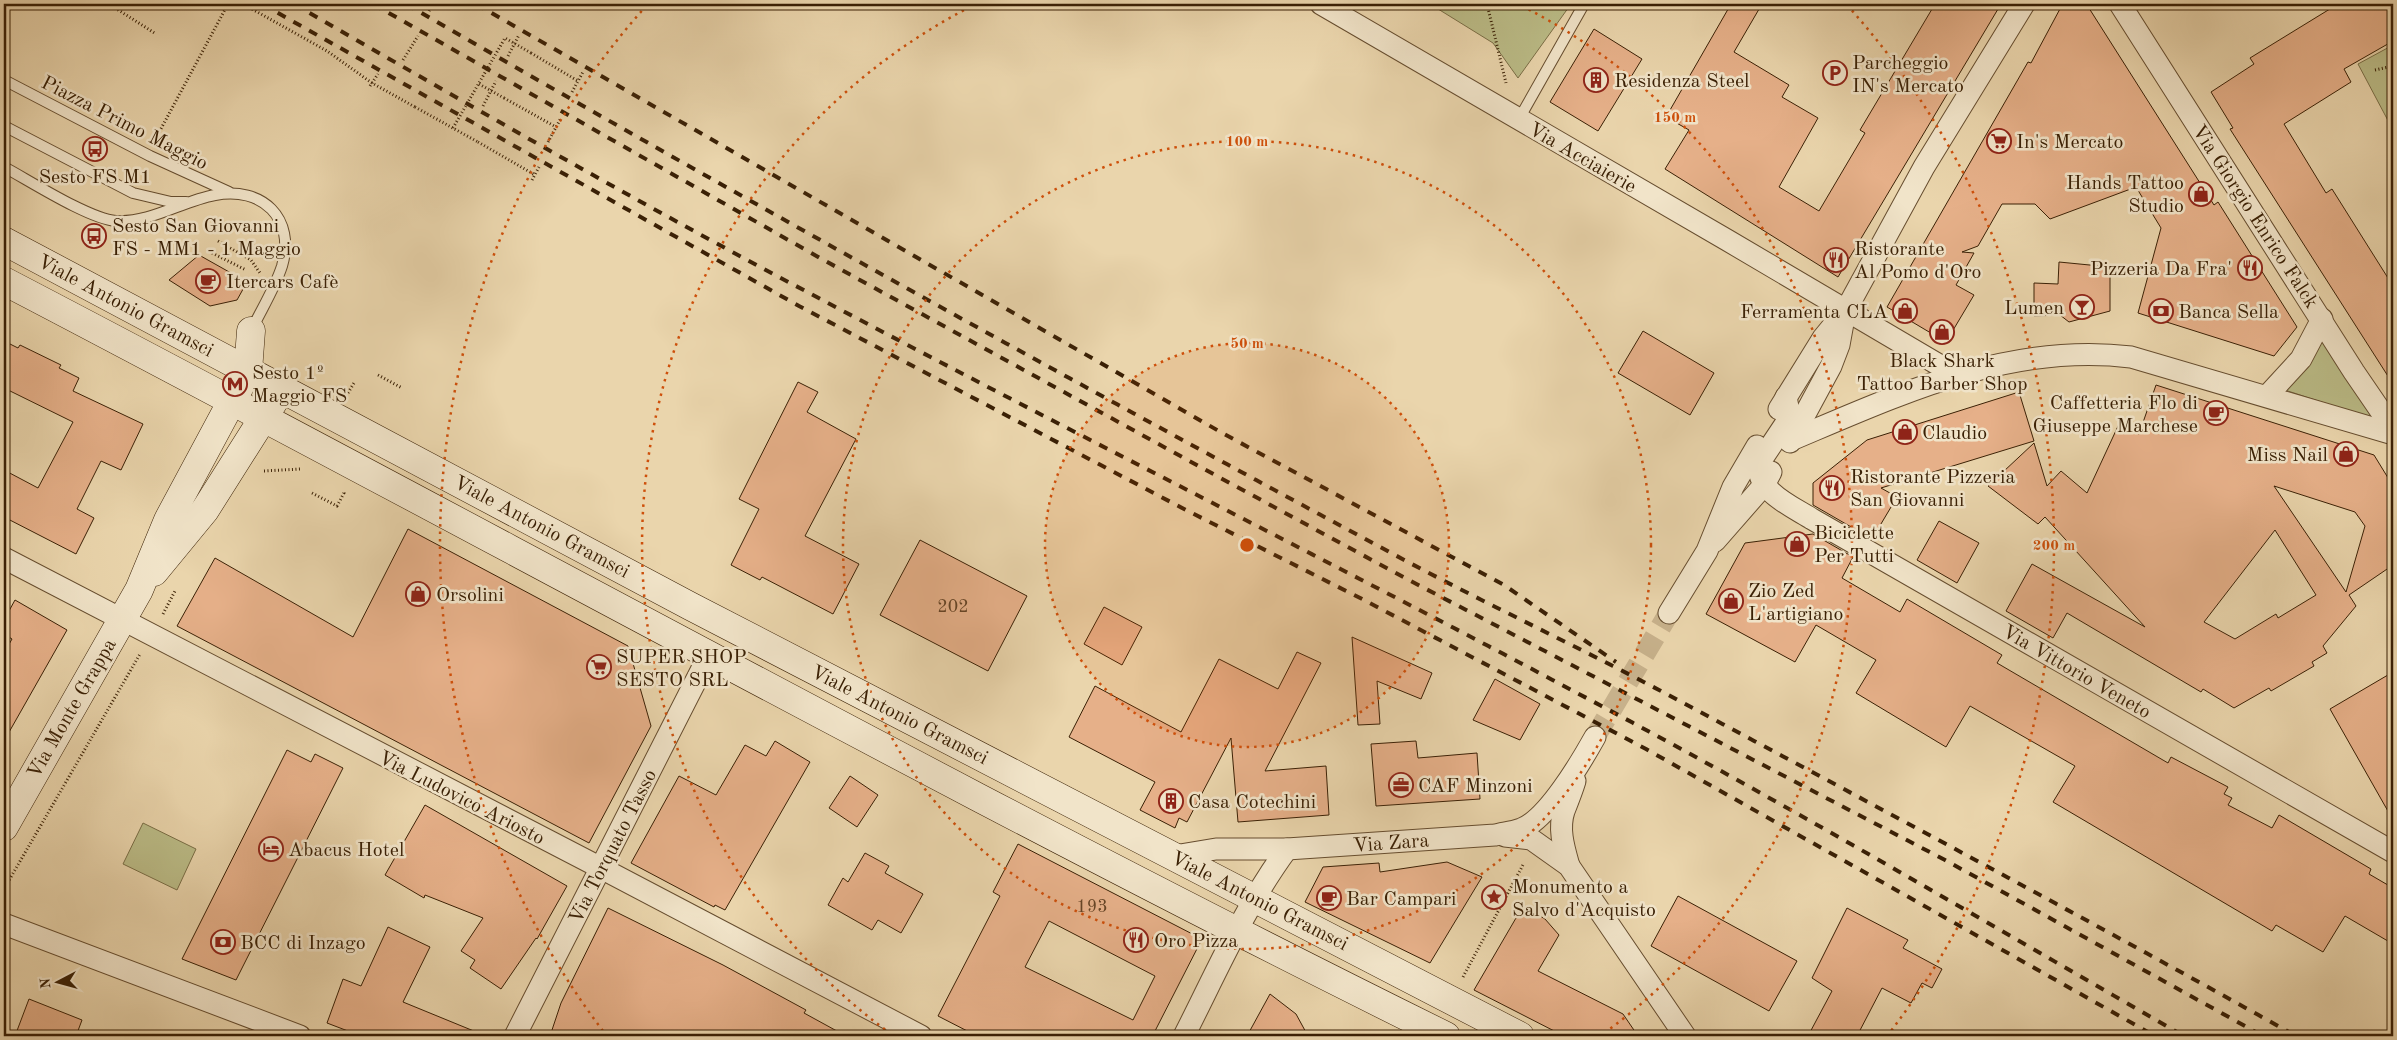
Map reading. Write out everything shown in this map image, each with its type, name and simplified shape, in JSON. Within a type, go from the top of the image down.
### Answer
[{"type":"main road","name":"Viale Antonio Gramsci","points":[[4,241],[690,606],[1520,1036]]},
{"type":"main road","name":"Viale Antonio Gramsci","points":[[4,281],[233,400],[709,655],[1236,932],[1446,1036]]},
{"type":"main road","points":[[207,348],[217,351],[234,350],[241,346],[250,331]]},
{"type":"main road","points":[[139,590],[168,520],[248,371],[250,331]]},
{"type":"main road","points":[[139,590],[205,510],[282,388]]},
{"type":"main road","name":"Via Monte Grappa","points":[[4,827],[139,590]]},
{"type":"street","name":"Via Acciaierie","points":[[1321,4],[1956,375]]},
{"type":"street","points":[[1707,551],[1733,487],[1823,338],[1846,310],[1924,167],[2024,4]]},
{"type":"street","name":"Via Giorgio Enrico Falck","points":[[2120,4],[2354,372],[2393,429]]},
{"type":"street","points":[[1669,613],[1707,551],[1764,484],[1791,440],[1831,366],[1839,345],[1846,310]]},
{"type":"street","points":[[2267,396],[2301,359],[2322,319]]},
{"type":"street","points":[[1791,440],[1869,407],[1956,375],[2022,358],[2096,353],[2131,357],[2393,434]]},
{"type":"street","points":[[1764,484],[1759,476],[1760,462],[1788,420],[1789,412],[1786,397]]},
{"type":"street","name":"Via Vittorio Veneto","points":[[1764,484],[1812,519],[2393,852]]},
{"type":"street","name":"Via Ludovico Ariosto","points":[[4,558],[602,868],[920,1036]]},
{"type":"street","name":"Via Torquato Tasso","points":[[515,1036],[709,655]]},
{"type":"street","points":[[1495,834],[1522,829],[1539,818],[1580,764],[1595,738]]},
{"type":"street","points":[[1580,764],[1564,812],[1561,829],[1569,866],[1685,1036]]},
{"type":"street","points":[[1495,834],[1531,839],[1569,866]]},
{"type":"street","name":"Via Zara","points":[[1174,856],[1216,849],[1287,849],[1495,834]]},
{"type":"street","points":[[1184,1036],[1236,932],[1269,874],[1287,849]]},
{"type":"street","points":[[4,924],[300,1036]]},
{"type":"lane","points":[[1519,119],[1584,4]]},
{"type":"lane","name":"Piazza Primo Maggio","points":[[4,80],[150,156],[232,194]]},
{"type":"lane","name":"Piazza Primo Maggio","points":[[4,126],[133,193],[171,202],[194,202]]},
{"type":"lane","name":"Piazza Primo Maggio","points":[[4,167],[89,212],[107,219],[122,221],[138,219],[216,195],[232,194],[256,197],[268,204],[277,216],[284,237],[282,265],[250,331]]},
{"type":"path","points":[[110,4],[156,34]]},
{"type":"path","points":[[156,139],[228,4]]},
{"type":"path","points":[[243,4],[327,51],[371,84],[535,175]]},
{"type":"path","points":[[429,10],[433,4]]},
{"type":"path","points":[[1487,4],[1506,84]]},
{"type":"path","points":[[508,56],[519,35]]},
{"type":"path","points":[[403,60],[418,36]]},
{"type":"path","points":[[453,128],[505,38],[578,81]]},
{"type":"path","points":[[2375,70],[2393,66]]},
{"type":"path","points":[[572,92],[583,72]]},
{"type":"path","points":[[371,84],[378,74]]},
{"type":"path","points":[[483,106],[496,82]]},
{"type":"path","points":[[479,84],[556,127]]},
{"type":"path","points":[[548,142],[560,118]]},
{"type":"path","points":[[532,180],[539,167]]},
{"type":"path","points":[[218,241],[251,260]]},
{"type":"path","points":[[212,253],[246,270]]},
{"type":"path","points":[[378,375],[402,388]]},
{"type":"path","points":[[312,492],[337,506],[344,493],[336,489]]},
{"type":"path","points":[[1451,999],[1507,891],[1536,842]]},
{"type":"green space","points":[[1430,4],[1571,4],[1518,78],[1493,43]]},
{"type":"green space","points":[[2393,45],[2393,130],[2358,64]]},
{"type":"green space","points":[[2325,337],[2379,421],[2285,390]]},
{"type":"green space","points":[[143,823],[196,849],[177,890],[123,864]]},
{"type":"building","points":[[1731,4],[1762,4],[1734,52],[1789,85],[1782,97],[1818,118],[1779,187],[1819,211],[1865,133],[1860,130],[1935,4],[2001,4],[1838,277],[1665,169],[1689,130],[1666,117]]},
{"type":"building","points":[[2338,4],[2393,4],[2393,41],[2344,69],[2351,82],[2284,124],[2326,193],[2332,189],[2393,286],[2393,384],[2230,129],[2233,128],[2211,92],[2254,64],[2250,58]]},
{"type":"building","points":[[2087,5],[2214,205],[2218,202],[2297,327],[2274,356],[2138,313],[2161,228],[2136,187],[2050,219],[2035,204],[2002,204],[1978,246],[1962,252],[1974,253],[1956,285],[1974,295],[1946,342],[1887,307],[2028,62],[2031,63],[2061,7]]},
{"type":"building","name":"Residenza Steel","points":[[1594,29],[1642,59],[1598,131],[1550,102]]},
{"type":"building","name":"Itercars Cafè","points":[[199,255],[247,282],[237,300],[210,306],[169,280]]},
{"type":"building","points":[[2059,262],[2110,267],[2110,311],[2069,322],[2060,315],[2034,316],[2034,283],[2058,284]]},
{"type":"building","points":[[1643,331],[1714,373],[1690,415],[1618,373]]},
{"type":"building","points":[[4,341],[18,348],[20,345],[61,365],[59,368],[79,378],[73,391],[143,424],[121,470],[101,461],[77,509],[94,518],[76,554],[4,517],[4,470],[38,488],[73,422],[4,388]]},
{"type":"building","points":[[798,382],[818,392],[807,412],[856,439],[805,536],[859,564],[833,614],[762,577],[760,580],[731,565],[759,509],[739,499]]},
{"type":"building","points":[[2156,385],[2374,455],[2393,486],[2393,565],[2349,595],[2356,606],[2323,646],[2327,653],[2312,662],[2314,666],[2271,691],[2269,688],[2234,708],[2203,689],[2201,692],[2067,613],[2053,638],[2006,611],[2032,564],[2145,627],[2045,517],[2038,524],[1988,486],[2034,443],[2047,486],[2061,471],[2087,493],[2119,424],[2139,434]],"holes":[[[2274,486],[2355,512],[2365,526],[2346,592]],[[2275,530],[2316,595],[2278,618],[2276,614],[2235,639],[2204,622]]]},
{"type":"building","points":[[2019,392],[2034,441],[1881,488],[1897,497],[1872,539],[1813,505],[1813,483],[1867,440]]},
{"type":"building","points":[[1939,521],[1979,543],[1957,583],[1917,560]]},
{"type":"building","points":[[408,529],[628,646],[651,726],[589,843],[177,626],[215,558],[353,637]]},
{"type":"building","points":[[1813,534],[1853,557],[1842,578],[1900,612],[1907,599],[2002,655],[1997,663],[2168,763],[2171,757],[2228,787],[2224,794],[2232,798],[2228,805],[2272,828],[2279,815],[2371,869],[2369,874],[2393,888],[2393,944],[2345,916],[2323,952],[2276,925],[2272,931],[2053,802],[2075,766],[1970,706],[1946,747],[1856,693],[1876,660],[1816,625],[1795,662],[1706,614],[1745,543]]},
{"type":"building","points":[[920,540],[1027,596],[988,671],[880,615]]},
{"type":"building","points":[[15,600],[67,630],[4,741],[4,653],[12,639],[4,634],[4,620]]},
{"type":"building","points":[[1104,607],[1142,627],[1122,665],[1084,644]]},
{"type":"building","points":[[1352,637],[1432,673],[1421,699],[1377,681],[1380,724],[1358,725]]},
{"type":"building","points":[[1297,652],[1321,663],[1265,771],[1326,766],[1329,815],[1238,822],[1231,738],[1187,822],[1179,818],[1175,828],[1140,810],[1155,782],[1069,737],[1095,686],[1181,732],[1219,659],[1278,689]]},
{"type":"building","points":[[2393,672],[2393,820],[2330,709]]},
{"type":"building","points":[[1495,679],[1540,704],[1520,740],[1473,720]]},
{"type":"building","points":[[775,741],[810,762],[725,910],[715,905],[714,907],[631,863],[679,776],[716,795],[745,745],[766,756]]},
{"type":"building","points":[[1416,741],[1418,758],[1477,753],[1480,799],[1376,806],[1371,744]]},
{"type":"building","name":"Abacus Hotel","points":[[287,750],[311,762],[315,754],[343,768],[236,980],[182,959]]},
{"type":"building","points":[[850,776],[878,795],[857,827],[829,808]]},
{"type":"building","points":[[425,805],[567,886],[537,939],[501,989],[470,968],[475,960],[461,951],[483,918],[425,895],[424,898],[385,875]]},
{"type":"building","points":[[1018,844],[1202,939],[1155,1031],[1166,1036],[977,1036],[938,1016],[1000,896],[993,892]],"holes":[[[1049,921],[1155,976],[1133,1020],[1025,967]]]},
{"type":"building","points":[[865,853],[889,866],[885,873],[923,894],[901,933],[878,920],[872,930],[828,905],[843,878],[848,882]]},
{"type":"building","points":[[1447,862],[1482,877],[1430,963],[1305,902],[1323,867],[1379,863],[1380,872]]},
{"type":"building","points":[[1678,896],[1797,961],[1769,1011],[1651,946]]},
{"type":"building","points":[[1523,906],[1545,919],[1559,935],[1538,971],[1623,1014],[1638,1036],[1564,1036],[1474,990]]},
{"type":"building","points":[[608,908],[723,965],[806,1010],[804,1013],[846,1036],[550,1036],[561,1003]]},
{"type":"building","points":[[1847,908],[1908,940],[1903,948],[1942,969],[1932,988],[1922,983],[1911,1003],[1882,988],[1857,1036],[1808,1036],[1832,991],[1812,978]]},
{"type":"building","points":[[388,927],[430,947],[403,1002],[486,1036],[361,1036],[327,1023],[343,979],[361,986]]},
{"type":"building","points":[[1270,994],[1296,1014],[1308,1036],[1247,1036]]},
{"type":"building","points":[[29,999],[82,1020],[76,1036],[15,1036]]},
{"type":"tunnel","points":[[1595,737],[1669,613]]},
{"type":"railway","points":[[262,4],[799,306],[1646,749],[2155,1036]]},
{"type":"railway","points":[[294,4],[682,225],[1022,405],[1440,621],[1716,768],[2184,1036]]},
{"type":"railway","points":[[373,4],[820,258],[1204,469],[1405,578],[1945,860],[2263,1036]]},
{"type":"railway","points":[[406,4],[780,217],[1156,425],[1408,562],[1739,733],[2296,1036]]},
{"type":"railway","points":[[476,4],[1224,434],[1504,585],[1616,662]]},
{"type":"place","name":"Parcheggio IN's Mercato","points":[[1835,73]]},
{"type":"place","name":"Residenza Steel","points":[[1596,80]]},
{"type":"place","name":"In's Mercato","points":[[1999,141]]},
{"type":"place","name":"Sesto FS M1","points":[[95,149]]},
{"type":"place","name":"Hands Tattoo Studio","points":[[2201,194]]},
{"type":"place","name":"Sesto San Giovanni FS - MM1 - 1 Maggio","points":[[94,236]]},
{"type":"place","name":"Ristorante Al Pomo d'Oro","points":[[1836,260]]},
{"type":"place","name":"Pizzeria Da Fra'","points":[[2250,268]]},
{"type":"place","name":"Itercars Cafè","points":[[208,281]]},
{"type":"place","name":"Lumen","points":[[2082,307]]},
{"type":"place","name":"Ferramenta CLA","points":[[1905,311]]},
{"type":"place","name":"Banca Sella","points":[[2161,311]]},
{"type":"place","name":"Black Shark Tattoo Barber Shop","points":[[1942,332]]},
{"type":"place","name":"Sesto 1º Maggio FS","points":[[235,384]]},
{"type":"place","name":"Caffetteria Flo di Giuseppe Marchese","points":[[2216,413]]},
{"type":"place","name":"Claudio","points":[[1905,432]]},
{"type":"place","name":"Miss Nail","points":[[2346,454]]},
{"type":"place","name":"Ristorante Pizzeria San Giovanni","points":[[1832,488]]},
{"type":"place","name":"Biciclette Per Tutti","points":[[1797,544]]},
{"type":"place","name":"Orsolini","points":[[418,594]]},
{"type":"place","name":"Zio Zed L'artigiano","points":[[1731,601]]},
{"type":"place","name":"SUPER SHOP SESTO SRL","points":[[599,667]]},
{"type":"place","name":"CAF Minzoni","points":[[1401,785]]},
{"type":"place","name":"Casa Cotechini","points":[[1171,801]]},
{"type":"place","name":"Abacus Hotel","points":[[271,849]]},
{"type":"place","name":"Monumento a Salvo d'Acquisto","points":[[1494,897]]},
{"type":"place","name":"Bar Campari","points":[[1329,898]]},
{"type":"place","name":"Oro Pizza","points":[[1136,940]]},
{"type":"place","name":"BCC di Inzago","points":[[223,942]]}]
